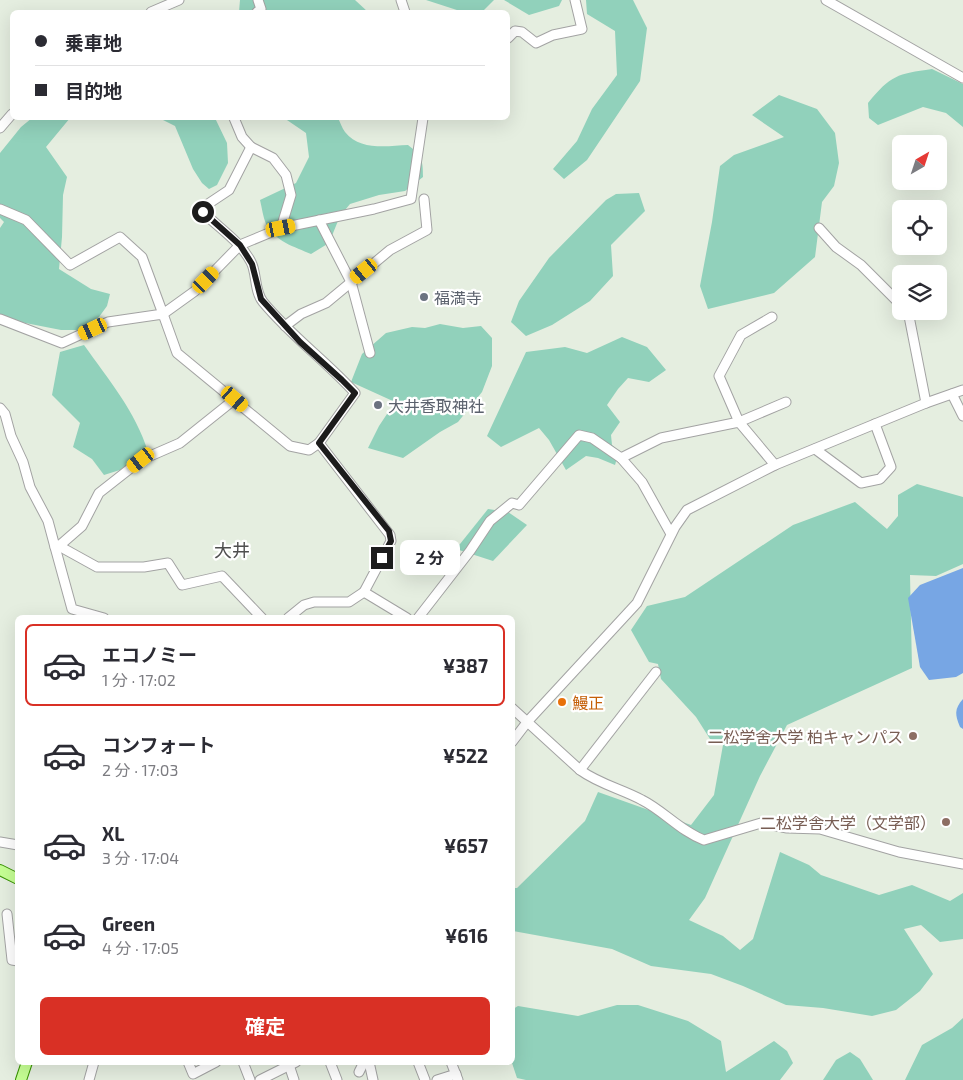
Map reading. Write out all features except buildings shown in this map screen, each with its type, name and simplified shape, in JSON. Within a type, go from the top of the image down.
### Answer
[{"type":"main road","points":[[0,870],[15,878]]},
{"type":"main road","points":[[20,1080],[26,1065]]},
{"type":"street","points":[[156,10],[179,0]]},
{"type":"street","points":[[510,36],[515,30],[522,32],[536,43],[553,35],[582,29],[575,0]]},
{"type":"street","points":[[826,0],[963,78]]},
{"type":"street","points":[[0,112],[6,121]]},
{"type":"street","points":[[235,120],[242,137],[251,148],[273,158],[286,175],[292,195],[281,228]]},
{"type":"street","points":[[0,319],[62,343],[108,322],[163,314],[195,291],[240,245],[281,228],[374,209],[412,199],[423,120]]},
{"type":"street","points":[[0,208],[26,220],[70,265],[120,237],[142,257],[177,353],[290,446],[309,450],[319,443],[355,393],[300,342],[261,299],[252,264],[240,245],[203,212],[202,208],[229,190],[251,148]]},
{"type":"street","points":[[285,326],[301,314],[326,303],[390,250],[427,230],[424,199]]},
{"type":"street","points":[[319,220],[351,282],[370,353]]},
{"type":"street","points":[[820,228],[836,247],[861,265],[892,296]]},
{"type":"street","points":[[772,318],[742,335],[719,376],[738,422],[775,465]]},
{"type":"street","points":[[910,320],[926,403]]},
{"type":"street","points":[[515,738],[637,603],[671,534],[687,510],[775,465],[926,403],[963,390]]},
{"type":"street","points":[[952,394],[963,416]]},
{"type":"street","points":[[57,546],[82,526],[99,493],[141,460],[180,443],[235,399]]},
{"type":"street","points":[[621,458],[661,438],[738,422],[786,402]]},
{"type":"street","points":[[0,408],[5,414],[30,487],[48,521],[57,546],[71,613],[84,615]]},
{"type":"street","points":[[815,448],[861,483],[880,479],[891,467],[875,424]]},
{"type":"street","points":[[420,615],[470,551],[490,521],[512,502],[519,505],[579,435],[592,438],[621,458],[642,482],[671,534]]},
{"type":"street","points":[[292,615],[304,605],[314,602],[349,602],[364,592],[391,541],[390,535],[319,443]]},
{"type":"street","points":[[57,546],[97,567],[144,568],[168,564],[182,585],[222,576],[259,615]]},
{"type":"street","points":[[364,592],[402,615]]},
{"type":"street","points":[[580,770],[656,672]]},
{"type":"street","points":[[515,711],[591,778],[643,800],[682,829],[704,840],[761,823],[787,828],[820,829],[899,852],[963,864]]},
{"type":"street","points":[[0,842],[15,844]]},
{"type":"street","points":[[7,914],[12,960],[15,960]]},
{"type":"street","points":[[89,1080],[93,1065]]},
{"type":"street","points":[[189,1065],[193,1074],[210,1065]]},
{"type":"street","points":[[244,1065],[250,1080]]},
{"type":"street","points":[[260,1080],[289,1065]]},
{"type":"street","points":[[291,1065],[294,1080]]},
{"type":"street","points":[[331,1065],[337,1080]]},
{"type":"street","points":[[359,1072],[362,1065]]},
{"type":"street","points":[[370,1065],[374,1080]]},
{"type":"street","points":[[419,1065],[425,1080]]},
{"type":"street","points":[[438,1080],[457,1077],[452,1065]]},
{"type":"green space","points":[[240,0],[355,0],[366,10],[239,10]]},
{"type":"green space","points":[[426,0],[494,0],[484,10],[457,10]]},
{"type":"green space","points":[[504,0],[562,0],[559,6],[529,15]]},
{"type":"green space","points":[[586,0],[633,0],[647,28],[640,81],[587,160],[564,179],[553,169],[577,141],[592,109],[617,75],[615,31],[587,14]]},
{"type":"green space","points":[[932,69],[963,84],[963,127],[946,113],[923,107],[878,125],[869,118],[868,103],[889,81],[910,72]]},
{"type":"green space","points":[[779,95],[817,109],[835,133],[839,163],[834,186],[822,202],[815,257],[774,293],[708,309],[700,286],[720,166],[734,155],[784,137],[752,115]]},
{"type":"green space","points":[[30,120],[68,120],[46,147],[67,177],[63,195],[59,269],[91,289],[110,294],[107,306],[99,317],[77,330],[61,330],[5,319],[0,315],[0,228],[4,222],[0,218],[0,153],[21,127]]},
{"type":"green space","points":[[163,120],[216,120],[227,143],[228,163],[217,185],[209,189],[202,183],[193,169],[175,126]]},
{"type":"green space","points":[[287,120],[339,120],[345,132],[351,138],[366,145],[408,145],[421,159],[423,177],[405,191],[379,195],[350,204],[340,216],[329,243],[311,254],[286,243],[274,235],[265,221],[260,200],[296,183],[309,157],[306,133]]},
{"type":"green space","points":[[639,193],[645,211],[611,245],[613,276],[590,301],[552,325],[526,336],[511,322],[519,301],[549,258],[606,200],[616,194]]},
{"type":"green space","points":[[440,324],[463,328],[481,326],[492,338],[492,366],[482,392],[458,422],[403,458],[368,448],[379,426],[395,402],[351,382],[362,354],[386,333],[412,327],[425,328]]},
{"type":"green space","points":[[622,337],[647,347],[666,370],[649,382],[628,378],[607,405],[620,422],[611,435],[612,445],[619,451],[615,465],[598,458],[586,456],[566,470],[549,440],[539,428],[501,447],[487,436],[526,352],[565,347],[587,353]]},
{"type":"green space","points":[[84,345],[129,410],[143,437],[148,452],[123,469],[104,475],[92,459],[73,447],[80,423],[52,395],[60,352]]},
{"type":"green space","points":[[917,484],[963,497],[963,564],[936,576],[910,575],[912,668],[787,725],[760,776],[705,898],[689,920],[723,936],[740,950],[753,939],[780,852],[809,865],[821,875],[879,895],[912,885],[950,901],[963,893],[963,939],[940,942],[921,925],[904,929],[933,974],[920,991],[896,1010],[872,1016],[823,1008],[786,1005],[711,974],[651,966],[612,949],[515,931],[515,888],[585,821],[598,792],[691,825],[714,795],[723,745],[710,739],[696,717],[661,679],[658,664],[649,662],[631,630],[647,606],[685,597],[793,525],[855,502],[887,529],[898,516],[898,495]]},
{"type":"green space","points":[[488,509],[508,512],[527,525],[493,561],[456,549]]},
{"type":"green space","points":[[617,1005],[638,1005],[688,1021],[721,1041],[726,1072],[774,1041],[787,1051],[793,1063],[780,1080],[526,1080],[517,1078],[513,1065],[515,1065],[515,1008],[518,1006],[578,1016]]},
{"type":"green space","points":[[963,1018],[963,1080],[905,1080],[922,1045],[952,1028]]},
{"type":"green space","points":[[850,1052],[860,1059],[873,1080],[823,1080],[836,1060]]},
{"type":"shaded area","points":[[963,568],[963,673],[956,677],[929,680],[920,667],[908,598],[920,585]]},
{"type":"shaded area","points":[[963,699],[963,729],[960,727],[956,712]]},
{"type":"place","name":"福満寺","points":[[424,297]]},
{"type":"place","name":"大井香取神社","points":[[378,405]]},
{"type":"place","name":"鰻正","points":[[562,702]]},
{"type":"place","name":"二松学舍大学 柏キャンパス","points":[[913,736]]},
{"type":"place","name":"二松学舎大学（文学部）","points":[[946,822]]},
{"type":"district","name":"大井","points":[[232,550]]},
{"type":"route","points":[[203,212],[240,245],[252,264],[261,299],[300,342],[355,393],[319,443],[389,531],[391,541],[382,558]]}]
